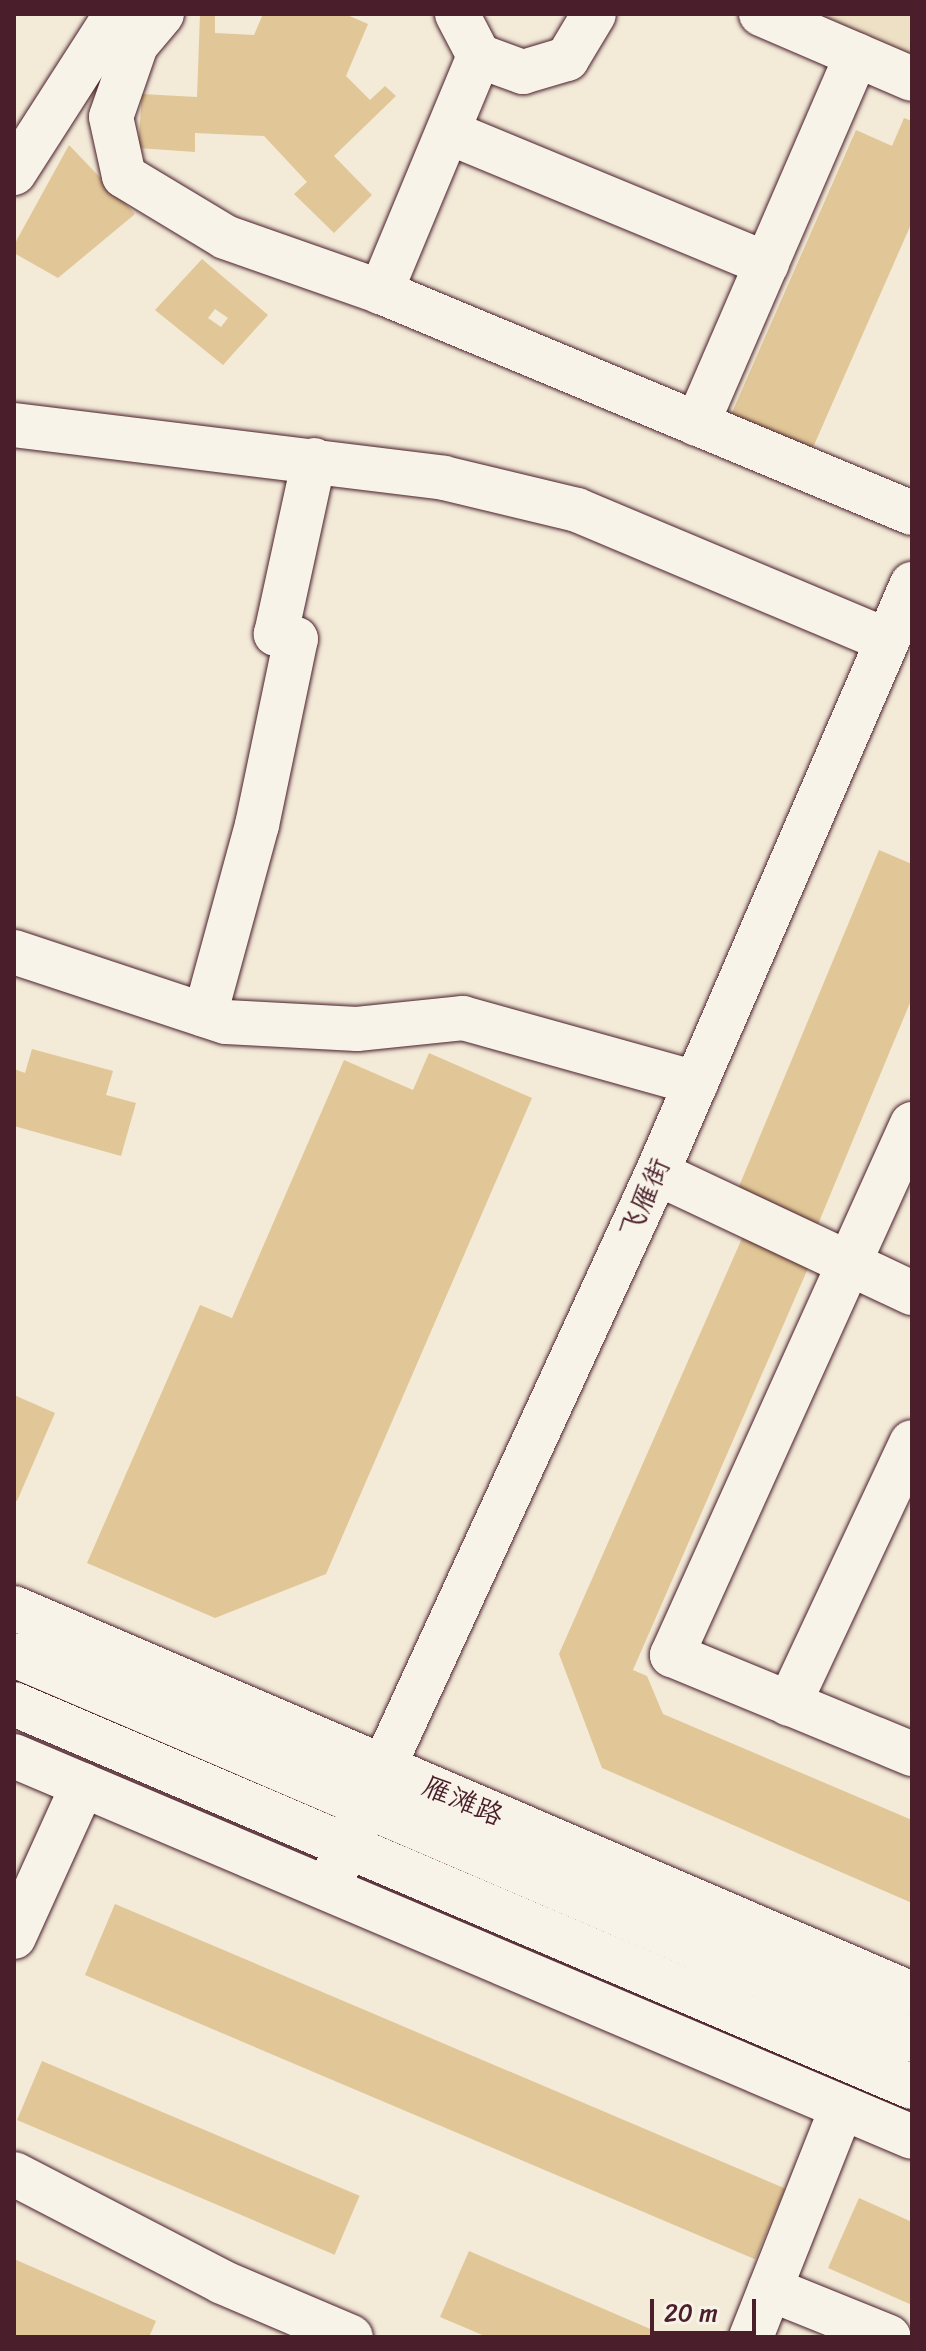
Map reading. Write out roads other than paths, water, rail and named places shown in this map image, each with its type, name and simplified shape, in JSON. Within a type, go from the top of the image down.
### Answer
[{"type":"street","points":[[14,173],[116,14]]},
{"type":"street","points":[[162,14],[136,45],[111,117],[124,176],[225,237],[381,292],[912,513]]},
{"type":"street","points":[[457,14],[479,56],[523,72],[546,69],[582,42],[594,14]]},
{"type":"street","points":[[761,14],[912,79]]},
{"type":"street","points":[[697,424],[857,55]]},
{"type":"street","points":[[381,292],[479,56]]},
{"type":"street","points":[[448,132],[767,264]]},
{"type":"street","points":[[14,425],[444,478],[577,510],[887,640]]},
{"type":"street","points":[[205,1015],[257,825],[296,639],[276,634],[314,460]]},
{"type":"street","name":"飞雁街","points":[[328,1888],[368,1807],[657,1173],[912,584]]},
{"type":"street","points":[[14,952],[205,1015],[357,1029],[463,1018],[696,1083]]},
{"type":"street","points":[[908,1742],[789,1704],[672,1655],[911,1128]]},
{"type":"street","points":[[657,1173],[849,1267],[912,1293]]},
{"type":"street","points":[[789,1704],[912,1442]]},
{"type":"street","name":"雁滩路","points":[[14,1608],[912,1994]]},
{"type":"street","name":"雁滩路","points":[[14,1655],[912,2040]]},
{"type":"street","points":[[14,1704],[912,2087]]},
{"type":"street","points":[[14,1756],[912,2137]]},
{"type":"street","points":[[14,1937],[83,1785]]},
{"type":"street","points":[[751,2337],[842,2107]]},
{"type":"street","points":[[14,2174],[222,2282],[351,2337]]},
{"type":"street","points":[[770,2289],[889,2337]]}]
